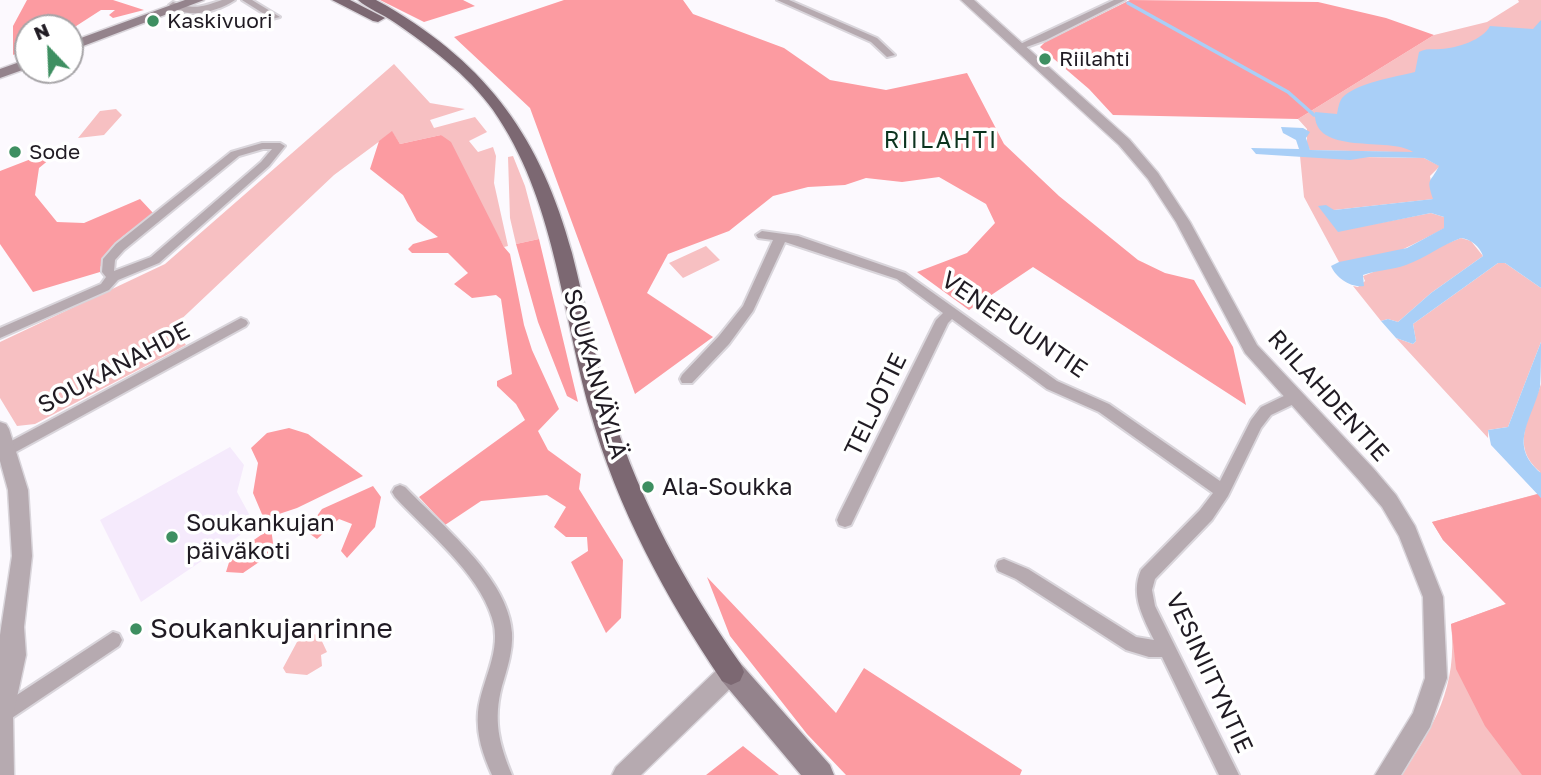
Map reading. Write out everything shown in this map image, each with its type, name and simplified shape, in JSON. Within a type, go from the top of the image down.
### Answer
[{"type":"main road","points":[[84,42],[178,4],[197,0]]},
{"type":"main road","name":"SOUKANVÄYLÄ","points":[[339,0],[429,42]]},
{"type":"main road","name":"SOUKANVÄYLÄ","points":[[365,0],[403,20],[479,84],[496,104],[530,160],[562,254],[602,415],[677,590],[731,672],[820,775]]},
{"type":"street","points":[[178,4],[186,12],[198,11],[231,0]]},
{"type":"street","points":[[246,0],[275,17]]},
{"type":"street","points":[[781,0],[874,40],[890,55]]},
{"type":"street","name":"RIILAHDENTIE","points":[[967,0],[1021,46],[1124,142],[1153,176],[1183,222],[1251,349],[1389,501],[1408,532],[1433,597],[1437,624],[1436,678],[1422,719],[1387,775]]},
{"type":"street","points":[[1021,46],[1121,0]]},
{"type":"street","points":[[0,333],[105,287],[114,277],[155,260],[265,164],[280,146],[248,149],[223,162],[120,247],[110,259],[108,272],[114,277]]},
{"type":"street","name":"VENEPUUNTIE","points":[[762,234],[781,237],[901,276],[1052,385],[1104,408],[1223,491]]},
{"type":"street","points":[[687,379],[724,340],[748,308],[781,237]]},
{"type":"street","name":"TELJOTIE","points":[[845,520],[943,320],[952,312]]},
{"type":"street","name":"SOUKANAHDE","points":[[7,450],[241,323]]},
{"type":"street","name":"VESINIITYNTIE","points":[[1229,775],[1147,607],[1144,590],[1147,575],[1206,515],[1223,491],[1256,424],[1266,411],[1293,398]]},
{"type":"street","points":[[0,429],[18,490],[22,536],[13,627],[15,655],[1,716],[2,775]]},
{"type":"street","points":[[400,492],[482,580],[502,620],[502,653],[486,721],[490,746],[502,775]]},
{"type":"street","points":[[1004,566],[1022,574],[1132,644],[1149,649],[1167,648]]},
{"type":"street","points":[[1,716],[113,640]]},
{"type":"street","points":[[624,775],[731,672]]},
{"type":"shaded area","points":[[27,0],[113,0],[144,10],[113,18],[109,15],[115,10],[101,10],[84,21],[84,14],[19,14]]},
{"type":"shaded area","points":[[380,0],[463,0],[475,6],[424,22]]},
{"type":"shaded area","points":[[564,0],[683,0],[693,14],[784,48],[830,80],[886,90],[967,73],[1004,144],[1059,196],[1138,260],[1165,273],[1194,280],[1233,347],[1246,405],[1033,267],[969,310],[917,272],[967,253],[995,223],[986,204],[939,177],[902,182],[866,178],[845,185],[808,187],[773,196],[729,231],[668,254],[647,293],[713,337],[635,394],[530,108],[454,37]]},
{"type":"shaded area","points":[[1130,0],[1318,2],[1386,18],[1434,35],[1298,119],[1113,115],[1089,89],[1040,47],[1045,42]]},
{"type":"shaded area","points":[[1518,0],[1541,0],[1541,132],[1481,154],[1310,150],[1307,144],[1307,129],[1298,119],[1434,35],[1487,22],[1519,2]]},
{"type":"shaded area","points":[[394,64],[430,103],[465,109],[430,120],[434,128],[475,117],[487,132],[469,141],[478,152],[493,147],[496,156],[494,183],[508,246],[504,247],[441,135],[400,144],[392,132],[334,175],[173,327],[186,345],[35,424],[17,426],[0,398],[0,342],[165,264]]},
{"type":"shaded area","points":[[116,109],[122,115],[104,135],[78,138],[100,111]]},
{"type":"shaded area","points":[[392,131],[400,144],[441,135],[451,142],[510,254],[524,325],[532,350],[559,409],[538,431],[548,450],[581,474],[579,489],[623,560],[621,618],[606,633],[571,562],[588,551],[587,537],[566,537],[554,527],[566,507],[547,495],[481,501],[445,525],[419,497],[525,420],[516,404],[497,386],[497,381],[512,374],[501,299],[496,295],[472,298],[454,284],[468,273],[448,253],[412,253],[408,249],[413,244],[438,237],[417,221],[403,195],[370,169],[379,141]]},
{"type":"shaded area","points":[[62,147],[66,153],[50,159],[39,168],[35,195],[57,222],[84,223],[140,199],[154,214],[112,246],[102,262],[100,272],[33,292],[0,244],[0,171]]},
{"type":"shaded area","points":[[513,156],[525,186],[539,239],[516,244],[510,218],[508,157]]},
{"type":"shaded area","points":[[1300,156],[1424,158],[1440,166],[1430,176],[1434,199],[1334,210],[1338,231],[1431,213],[1444,217],[1445,228],[1378,259],[1350,264],[1339,262],[1304,197]]},
{"type":"shaded area","points":[[1461,238],[1471,241],[1483,256],[1431,293],[1398,322],[1388,319],[1381,321],[1353,286],[1358,287],[1365,281],[1363,276]]},
{"type":"shaded area","points":[[539,239],[578,402],[567,396],[538,322],[516,244]]},
{"type":"shaded area","points":[[706,246],[720,260],[683,278],[669,263]]},
{"type":"shaded area","points":[[1498,263],[1505,263],[1541,288],[1541,342],[1508,427],[1488,430],[1488,438],[1396,338],[1413,344],[1416,341],[1413,324]]},
{"type":"shaded area","points":[[1541,384],[1541,775],[1402,775],[1433,722],[1447,686],[1451,667],[1451,624],[1506,604],[1443,540],[1432,522],[1537,494],[1540,472],[1531,462],[1524,441],[1528,419]]},
{"type":"shaded area","points":[[289,428],[308,434],[363,476],[297,508],[264,519],[253,493],[258,463],[251,448],[267,433]]},
{"type":"shaded area","name":"Soukankujan päiväkoti","points":[[230,447],[244,465],[237,492],[255,525],[141,602],[100,520]]},
{"type":"shaded area","points":[[373,486],[381,497],[375,527],[347,558],[341,551],[352,524],[339,519],[317,539],[306,531],[322,509]]},
{"type":"shaded area","points":[[1538,494],[1541,498],[1541,775],[1522,775],[1485,726],[1456,669],[1451,624],[1506,604],[1443,540],[1432,522]]},
{"type":"shaded area","points":[[271,528],[273,543],[284,545],[243,573],[226,572],[231,556]]},
{"type":"shaded area","points":[[707,577],[836,713],[864,668],[1022,770],[1020,775],[846,775],[807,734],[730,636]]},
{"type":"shaded area","points":[[307,633],[319,635],[327,652],[321,655],[322,666],[307,675],[286,673],[283,668],[297,642]]},
{"type":"shaded area","points":[[743,746],[779,775],[706,775]]},
{"type":"water","points":[[1541,20],[1541,288],[1505,263],[1498,263],[1413,324],[1416,341],[1413,344],[1396,338],[1381,321],[1388,319],[1398,322],[1431,293],[1483,256],[1482,253],[1472,242],[1461,238],[1406,265],[1363,275],[1364,286],[1349,284],[1340,278],[1331,266],[1407,248],[1444,228],[1444,217],[1431,213],[1338,232],[1318,206],[1326,205],[1334,210],[1433,199],[1429,184],[1439,166],[1424,158],[1369,157],[1350,160],[1256,154],[1251,148],[1299,149],[1296,140],[1283,133],[1281,127],[1303,128],[1310,132],[1306,138],[1310,150],[1413,152],[1388,145],[1339,140],[1326,135],[1317,126],[1315,112],[1337,114],[1342,98],[1357,88],[1415,72],[1419,52],[1462,45],[1482,35],[1490,26],[1533,29]]},
{"type":"water","points":[[1541,342],[1540,387],[1524,443],[1531,463],[1541,473],[1541,498],[1491,445],[1488,430],[1508,427]]},
{"type":"waterway","points":[[1128,3],[1288,92],[1314,115]]},
{"type":"place","name":"Kaskivuori","points":[[153,21]]},
{"type":"place","name":"Riilahti","points":[[1045,59]]},
{"type":"place","name":"Sode","points":[[15,152]]},
{"type":"place","name":"Ala-Soukka","points":[[648,487]]},
{"type":"place","name":"Soukankujan päiväkoti","points":[[172,537]]},
{"type":"place","name":"Soukankujanrinne","points":[[136,629]]},
{"type":"district","name":"RIILAHTI","points":[[941,141]]}]
